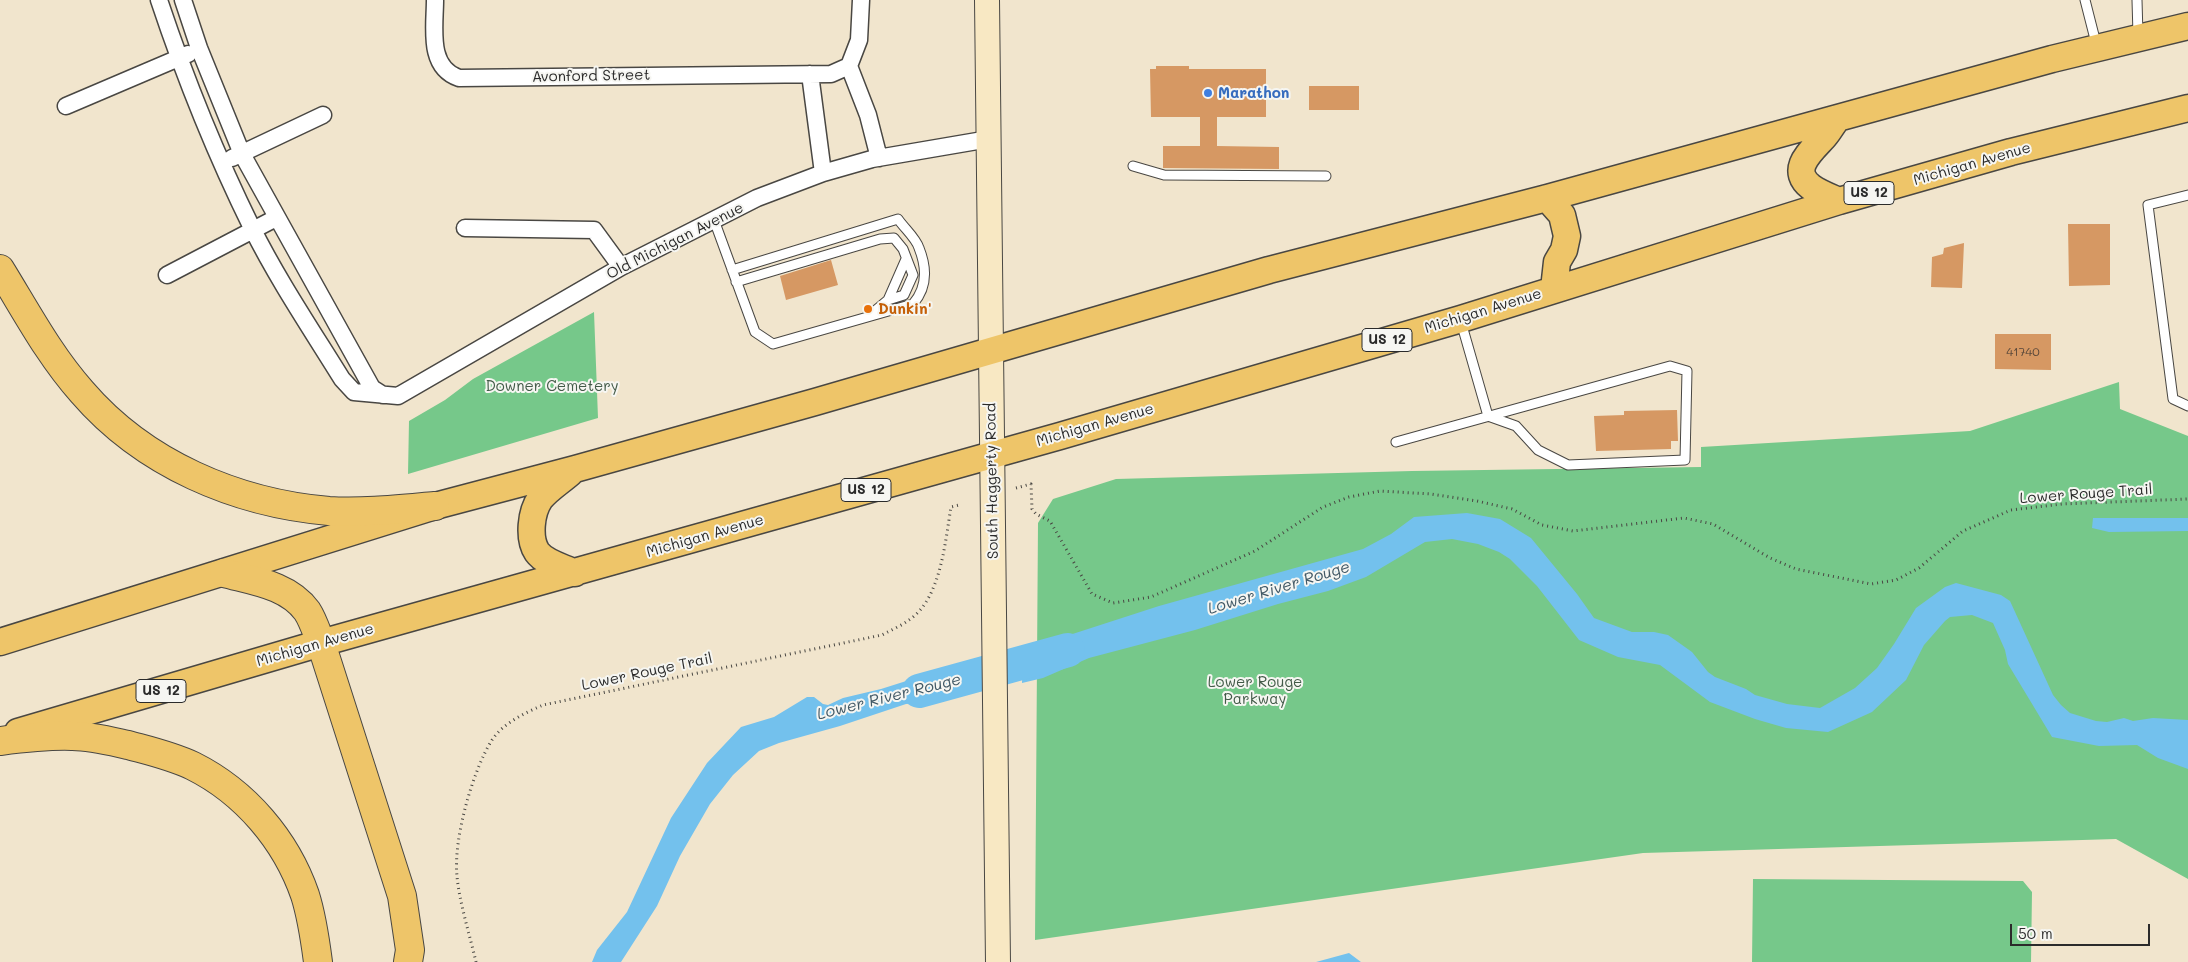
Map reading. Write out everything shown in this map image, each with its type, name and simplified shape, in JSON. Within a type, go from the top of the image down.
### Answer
[{"type":"highway","points":[[0,269],[60,366],[83,394],[115,425],[150,452],[189,474],[238,493],[277,504],[321,510],[382,511],[435,506]]},
{"type":"highway","points":[[224,573],[265,583],[290,593],[307,612],[321,643],[402,896],[410,950],[408,962]]},
{"type":"highway","points":[[0,739],[55,736],[101,739],[160,753],[193,766],[223,785],[250,808],[270,830],[289,859],[305,894],[312,922],[318,962]]},
{"type":"main road","name":"South Haggerty Road","points":[[987,0],[998,962]]},
{"type":"main road","points":[[0,642],[435,506],[575,470],[1270,270],[1547,198],[2097,47],[2188,26]]},
{"type":"main road","name":"Michigan Avenue","points":[[0,739],[321,643],[991,456],[1461,319],[1839,202],[2011,152],[2188,108]]},
{"type":"main road","points":[[1837,119],[1824,138],[1804,158],[1802,169],[1804,180],[1812,188],[1839,202]]},
{"type":"main road","points":[[1547,198],[1562,215],[1567,236],[1564,250],[1557,262],[1554,289]]},
{"type":"main road","points":[[575,470],[540,499],[532,526],[532,539],[537,552],[546,559],[575,573]]},
{"type":"street","name":"Old Michigan Avenue","points":[[159,0],[179,58],[252,228],[277,273],[342,378],[354,392],[398,396],[621,267],[757,198],[823,173],[879,158],[989,139]]},
{"type":"street","points":[[183,0],[199,48],[242,154],[372,388],[383,395]]},
{"type":"street","points":[[861,0],[859,40],[849,66],[868,115],[879,158]]},
{"type":"street","name":"Avonford Street","points":[[435,1],[437,58],[445,71],[459,78],[831,74],[849,66]]},
{"type":"street","points":[[66,106],[199,48]]},
{"type":"street","points":[[810,74],[823,173]]},
{"type":"street","points":[[223,162],[323,115]]},
{"type":"street","points":[[167,275],[252,228],[276,218]]},
{"type":"street","points":[[466,228],[594,230],[621,267]]},
{"type":"lane","points":[[2085,0],[2097,47]]},
{"type":"lane","points":[[2137,0],[2138,38]]},
{"type":"lane","points":[[1133,166],[1164,175],[1326,176]]},
{"type":"lane","points":[[2188,195],[2148,205],[2173,399],[2188,406]]},
{"type":"lane","points":[[714,220],[736,282],[755,332],[773,344],[913,304],[922,294],[925,276],[919,247],[898,219],[732,270]]},
{"type":"lane","points":[[736,282],[880,239],[894,238],[903,249],[906,259],[888,300],[868,317]]},
{"type":"lane","points":[[1461,319],[1488,416]]},
{"type":"lane","points":[[1396,442],[1488,416],[1670,366],[1687,371],[1686,460],[1568,466],[1538,450],[1516,426],[1488,416]]},
{"type":"path","name":"Lower Rouge Trail","points":[[1016,488],[1031,484],[1032,509],[1036,514],[1050,521],[1092,594],[1113,603],[1151,596],[1255,551],[1323,507],[1349,497],[1380,491],[1431,494],[1477,501],[1512,509],[1542,524],[1573,531],[1684,518],[1713,524],[1770,558],[1796,569],[1871,584],[1896,580],[1919,568],[1963,531],[2011,510],[2062,504],[2188,499]]},
{"type":"path","name":"Lower Rouge Trail","points":[[476,962],[456,875],[460,829],[472,786],[493,738],[516,718],[542,705],[882,635],[911,620],[931,596],[941,562],[951,507],[959,505]]},
{"type":"green space","name":"Downer Cemetery","points":[[594,312],[598,418],[408,474],[409,421],[445,400],[473,379]]},
{"type":"green space","name":"Lower Rouge Parkway","points":[[2119,382],[2120,409],[2188,436],[2188,879],[2116,839],[1643,853],[1035,940],[1038,523],[1053,499],[1116,479],[1412,471],[1701,467],[1701,447],[1970,431]]},
{"type":"green space","points":[[1753,879],[2023,881],[2032,892],[2031,962],[1752,962]]},
{"type":"water","points":[[1467,513],[1500,519],[1531,538],[1594,618],[1632,632],[1654,632],[1668,635],[1692,652],[1708,672],[1715,677],[1746,689],[1755,695],[1787,704],[1820,708],[1855,688],[1877,668],[1916,608],[1945,587],[1956,583],[2001,595],[2010,601],[2053,695],[2061,705],[2070,713],[2096,721],[2107,722],[2124,718],[2133,721],[2153,718],[2188,720],[2188,769],[2158,758],[2137,745],[2099,746],[2052,737],[2008,664],[2005,650],[1993,623],[1972,615],[1950,617],[1945,621],[1924,645],[1906,680],[1872,712],[1828,732],[1786,728],[1755,719],[1710,702],[1660,665],[1618,657],[1579,640],[1537,586],[1510,559],[1499,552],[1478,544],[1452,539],[1425,542],[1366,577],[1328,591],[1278,604],[1195,630],[1089,658],[1043,678],[1022,683],[1023,647],[1054,640],[1159,606],[1363,549],[1391,534],[1414,517]]},
{"type":"water","points":[[2093,518],[2188,518],[2188,531],[2109,532],[2092,528]]},
{"type":"water","points":[[963,663],[962,696],[940,702],[906,704],[840,726],[779,743],[759,751],[733,775],[710,804],[680,856],[657,906],[621,962],[592,962],[597,950],[627,912],[671,818],[707,763],[741,727],[774,717],[807,697],[814,697],[823,704],[828,705],[843,698],[881,689]]},
{"type":"water","points":[[1349,953],[1361,962],[1316,962]]},
{"type":"building","points":[[1156,66],[1189,66],[1189,69],[1266,69],[1266,117],[1217,117],[1217,146],[1279,147],[1279,169],[1163,168],[1163,146],[1200,146],[1200,117],[1151,117],[1150,69],[1156,69]]},
{"type":"building","points":[[1309,86],[1359,86],[1359,110],[1309,110]]},
{"type":"building","points":[[2068,224],[2110,224],[2110,285],[2069,286]]},
{"type":"building","points":[[1964,243],[1962,288],[1931,287],[1932,257],[1943,254],[1944,248]]},
{"type":"building","points":[[831,260],[838,285],[786,300],[780,276]]},
{"type":"building","points":[[1995,334],[2051,334],[2051,370],[1995,369]]},
{"type":"building","points":[[1677,410],[1678,441],[1671,441],[1671,449],[1596,451],[1594,416],[1624,415],[1624,411]]},
{"type":"waterway","name":"Lower River Rouge","points":[[919,691],[1068,650]]},
{"type":"place","name":"Marathon","points":[[1208,93]]},
{"type":"place","name":"Dunkin'","points":[[868,309]]}]
